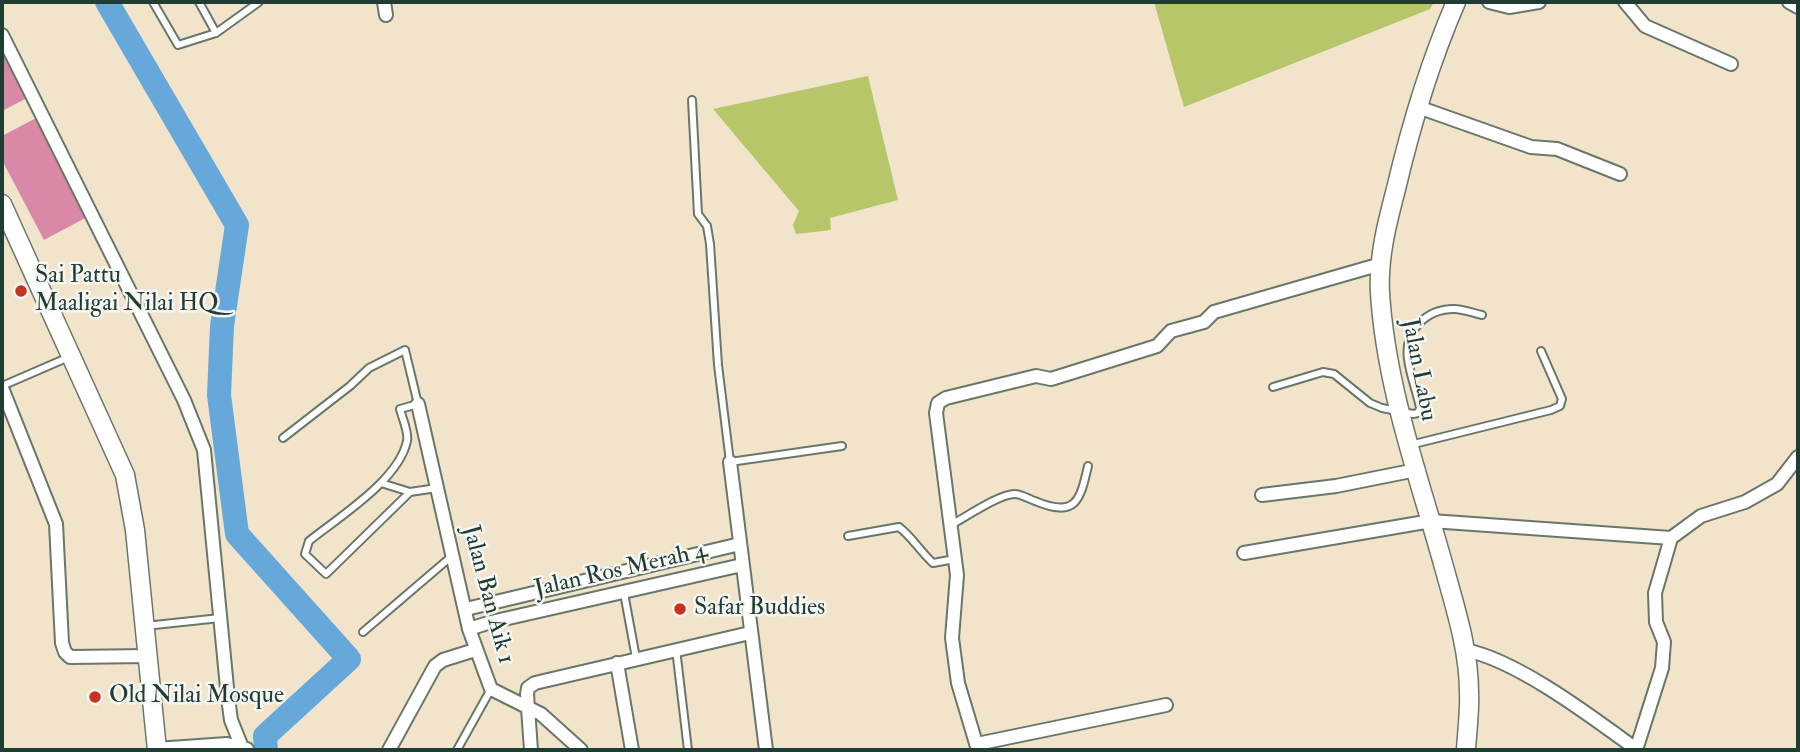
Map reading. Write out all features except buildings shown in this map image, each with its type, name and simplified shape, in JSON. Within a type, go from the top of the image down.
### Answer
[{"type":"main road","name":"Jalan Labu","points":[[1456,2],[1418,107],[1390,211],[1381,264],[1380,292],[1387,354],[1400,412],[1465,650],[1469,691],[1466,750]]},
{"type":"main road","points":[[3,212],[125,475],[135,530],[157,749]]},
{"type":"street","points":[[1489,2],[1509,7],[1539,2]]},
{"type":"street","points":[[1625,2],[1646,26],[1731,64]]},
{"type":"street","points":[[1789,2],[1798,7]]},
{"type":"street","points":[[2,35],[184,400],[204,450],[231,720],[245,749]]},
{"type":"street","points":[[1418,107],[1531,147],[1557,149],[1620,174]]},
{"type":"street","points":[[1166,705],[978,747],[958,684],[952,638],[957,575],[936,413],[938,403],[946,398],[1036,376],[1051,379],[1157,346],[1171,331],[1204,322],[1214,312],[1381,264]]},
{"type":"street","points":[[2,389],[56,524],[62,643],[65,652],[70,657],[148,656]]},
{"type":"street","name":"Jalan Ban Aik 1","points":[[418,404],[469,629],[491,689],[541,714],[581,750]]},
{"type":"street","points":[[1465,650],[1493,657],[1590,715],[1636,750],[1662,667],[1664,642],[1656,622],[1655,593],[1671,538],[1701,516],[1745,502],[1777,484],[1798,457]]},
{"type":"street","points":[[730,462],[765,750]]},
{"type":"street","points":[[1262,495],[1324,488],[1416,470]]},
{"type":"street","points":[[1244,553],[1431,521],[1671,538]]},
{"type":"street","points":[[466,609],[740,544]]},
{"type":"street","name":"Jalan Ros Merah 4","points":[[469,629],[741,565]]},
{"type":"street","points":[[531,750],[526,707],[528,688],[535,683],[750,633]]},
{"type":"street","points":[[389,750],[435,666],[443,660],[475,650]]},
{"type":"street","points":[[617,663],[632,750]]},
{"type":"street","points":[[157,749],[227,744],[245,749]]},
{"type":"lane","points":[[152,2],[178,45],[216,33],[259,2]]},
{"type":"lane","points":[[199,2],[216,33]]},
{"type":"lane","points":[[692,100],[698,214],[707,226],[710,243],[718,365],[730,462],[842,446]]},
{"type":"lane","points":[[1273,387],[1322,372],[1334,374],[1370,403],[1400,412],[1418,413],[1420,408],[1408,358],[1408,338],[1415,326],[1426,317],[1453,309],[1482,314]]},
{"type":"lane","points":[[283,438],[369,368],[405,350],[418,404],[400,409],[408,439],[398,460],[381,483],[309,541],[304,554],[326,574],[410,492]]},
{"type":"lane","points":[[1408,445],[1560,406],[1562,399],[1541,351]]},
{"type":"lane","points":[[2,389],[71,356]]},
{"type":"lane","points":[[949,526],[1003,497],[1015,494],[1050,507],[1064,508],[1075,503],[1081,496],[1088,466]]},
{"type":"lane","points":[[381,483],[410,492],[437,488]]},
{"type":"lane","points":[[848,536],[899,527],[933,563],[955,559]]},
{"type":"lane","points":[[363,632],[454,555]]},
{"type":"lane","points":[[624,593],[636,658]]},
{"type":"lane","points":[[144,626],[220,618]]},
{"type":"lane","points":[[676,649],[688,750]]},
{"type":"lane","points":[[457,750],[491,689]]},
{"type":"green space","points":[[1154,2],[1434,2],[1430,9],[1184,107]]},
{"type":"green space","points":[[868,76],[898,200],[830,218],[831,230],[796,234],[793,225],[799,211],[713,109]]},
{"type":"waterway","points":[[107,2],[237,225],[222,326],[219,395],[237,534],[349,659],[265,736],[266,750]]},
{"type":"place","name":"Sai Pattu Maaligai Nilai HQ","points":[[21,291]]},
{"type":"place","name":"Safar Buddies","points":[[680,609]]},
{"type":"place","name":"Old Nilai Mosque","points":[[95,697]]}]
